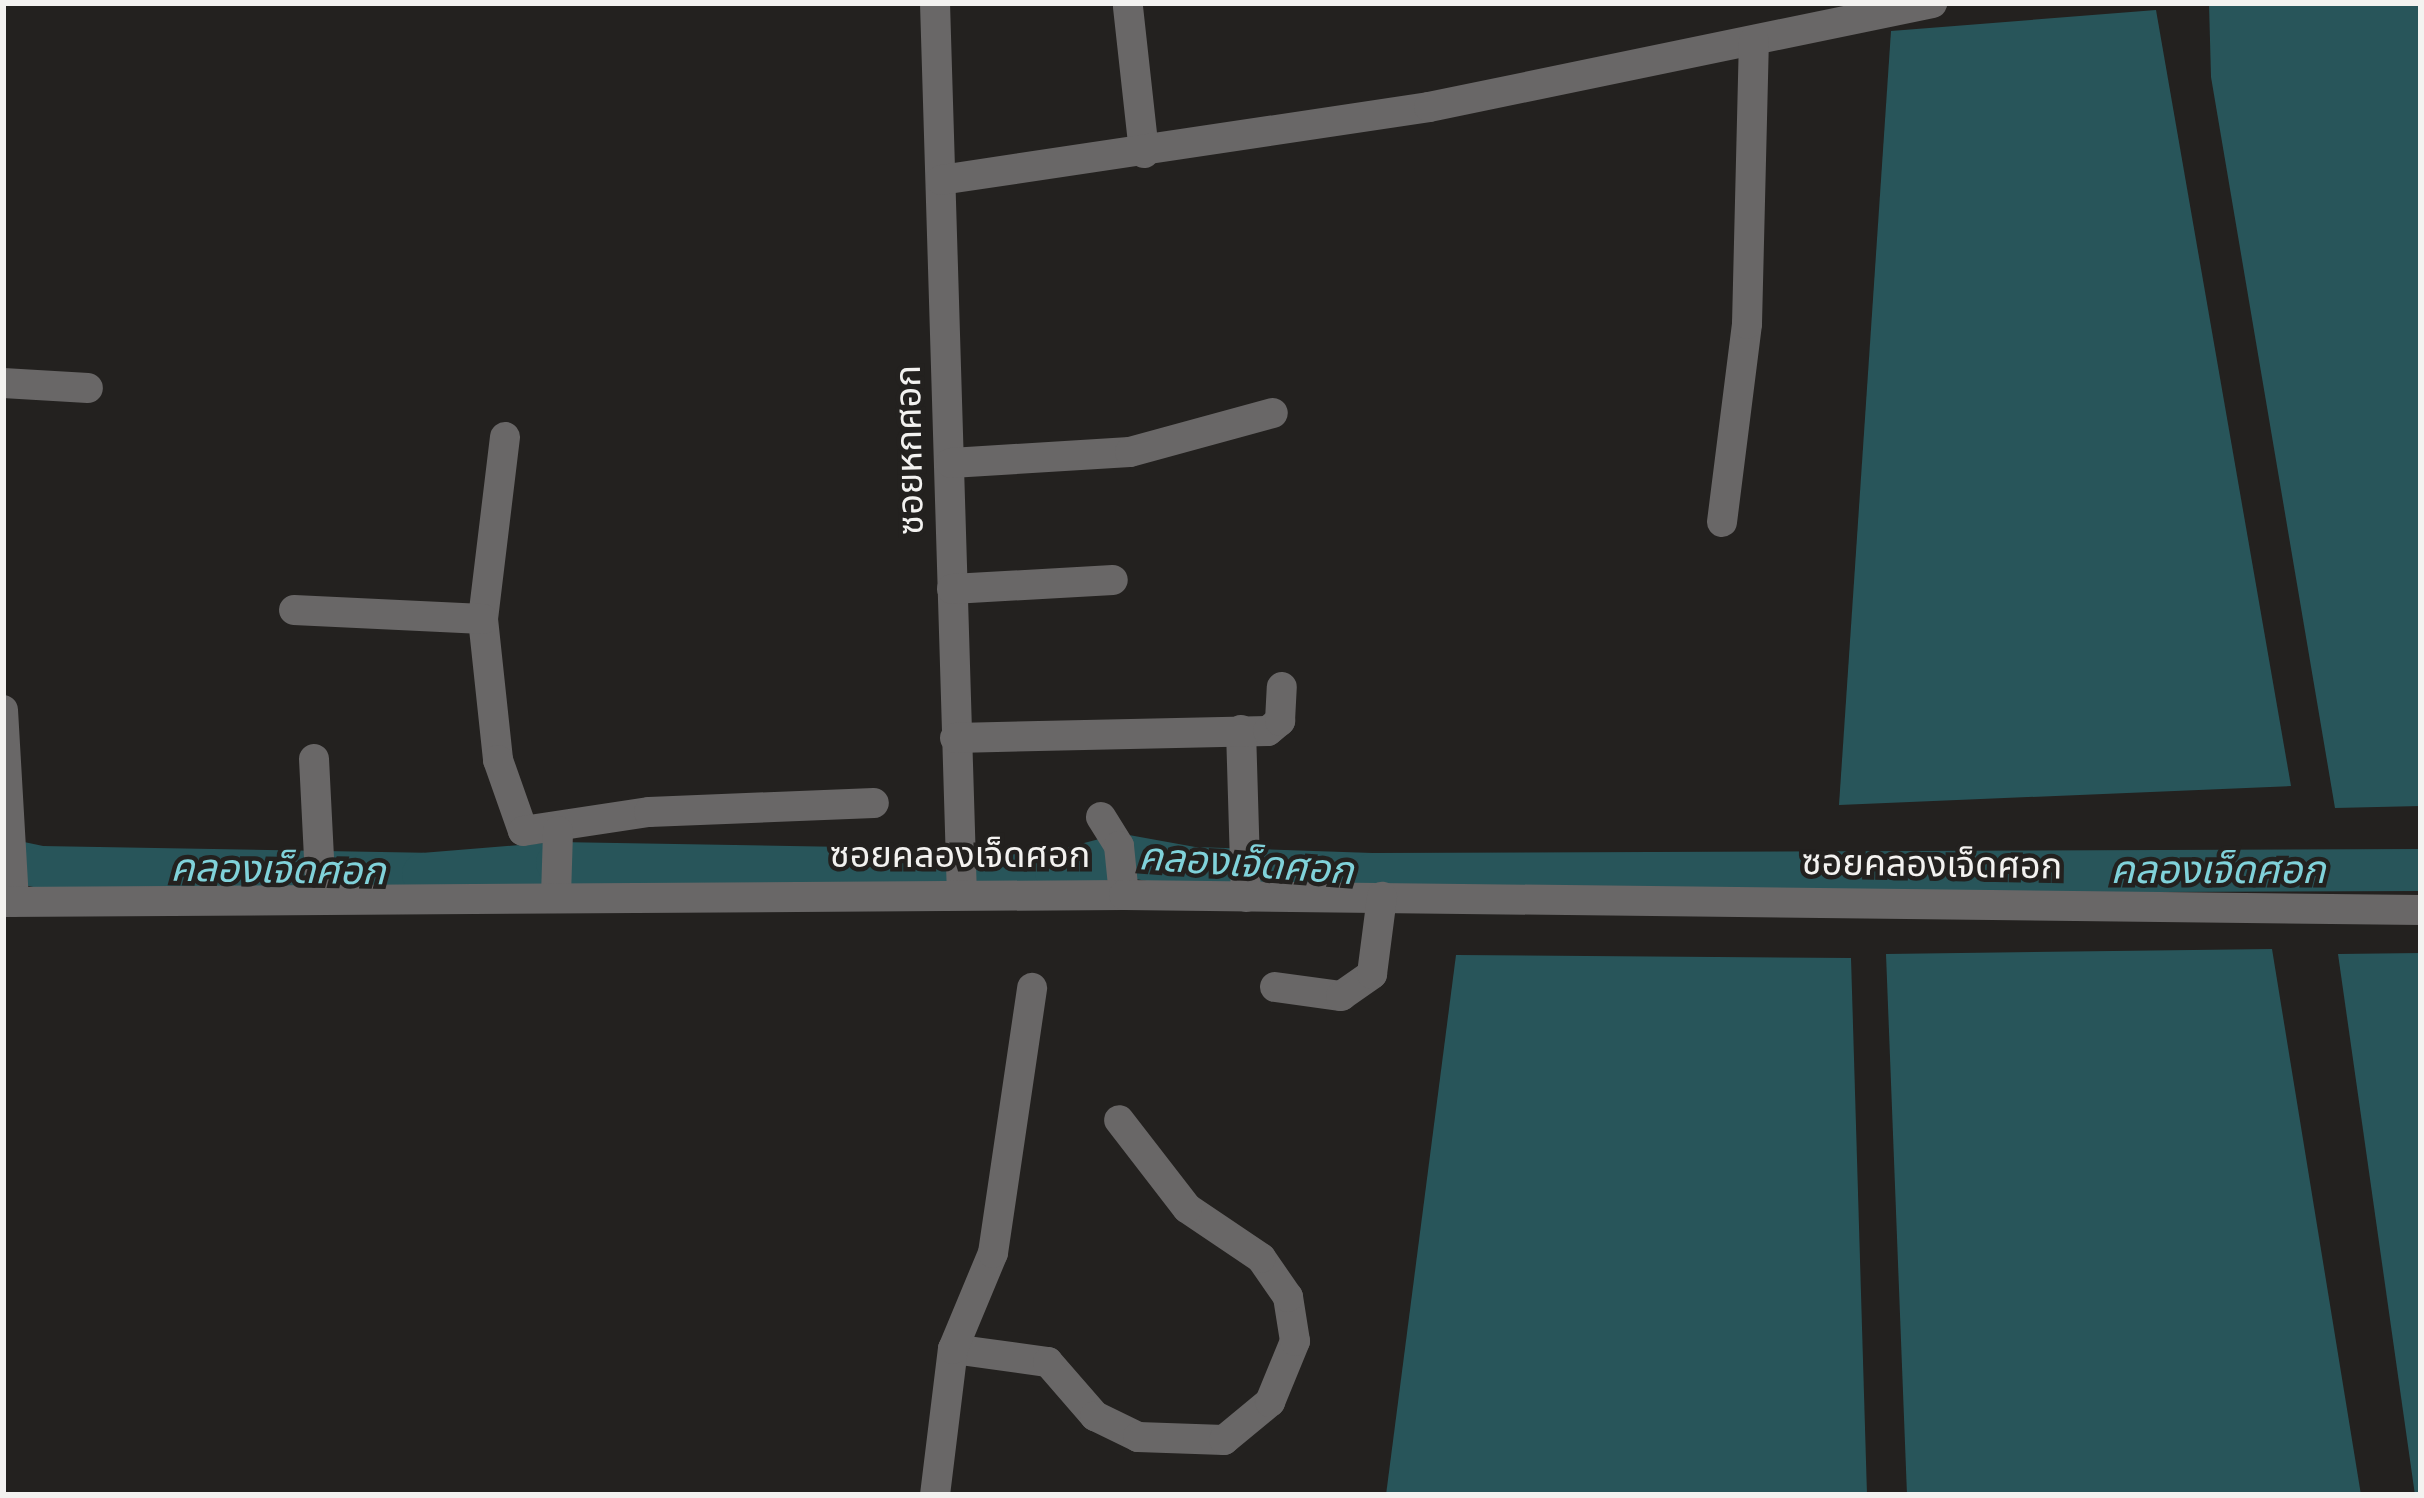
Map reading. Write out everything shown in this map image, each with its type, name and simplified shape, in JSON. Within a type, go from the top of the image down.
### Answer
[{"type":"street","name":"ซอยหกศอก","points":[[935,3],[941,180],[966,463],[967,589],[955,738],[962,895]]},
{"type":"street","points":[[941,180],[1430,107],[1929,3]]},
{"type":"street","points":[[1128,7],[1144,153]]},
{"type":"street","points":[[1722,522],[1747,324],[1754,41]]},
{"type":"street","points":[[3,382],[88,388]]},
{"type":"street","points":[[966,463],[1130,452],[1273,413]]},
{"type":"street","points":[[505,437],[483,620],[508,804],[523,831],[558,837],[649,812],[874,803]]},
{"type":"street","points":[[967,589],[1113,580]]},
{"type":"street","points":[[293,610],[483,620]]},
{"type":"street","points":[[955,738],[1026,730],[1268,730],[1280,721],[1282,687]]},
{"type":"street","points":[[3,710],[10,893]]},
{"type":"street","points":[[1241,730],[1246,886]]},
{"type":"street","points":[[314,759],[321,895]]},
{"type":"street","points":[[1100,818],[1122,872]]},
{"type":"street","points":[[556,890],[558,837]]},
{"type":"street","name":"ซอยคลองเจ็ดศอก","points":[[10,893],[321,895],[556,890],[962,895],[1122,872],[1382,897],[2421,910]]},
{"type":"street","points":[[1275,987],[1340,996],[1372,974],[1382,897]]},
{"type":"street","points":[[935,1495],[953,1349],[993,1253],[1032,988]]},
{"type":"street","points":[[953,1349],[1048,1362],[1095,1416],[1138,1437],[1224,1440],[1270,1402],[1295,1340],[1288,1297],[1261,1258],[1187,1208],[1119,1120]]},
{"type":"water","points":[[2209,3],[2421,3],[2421,806],[2335,808],[2211,77]]},
{"type":"water","points":[[2156,10],[2291,786],[1839,805],[1891,31]]},
{"type":"water","points":[[2272,949],[2361,1495],[1907,1495],[1886,954]]},
{"type":"water","points":[[2421,953],[2421,1495],[2415,1495],[2338,954]]},
{"type":"water","points":[[1456,955],[1851,958],[1867,1495],[1386,1495]]},
{"type":"waterway","name":"คลองเจ็ดศอก","points":[[3,859],[41,867],[423,874],[557,863],[1056,872],[1121,855],[1193,868],[1372,874],[2421,870]]}]
